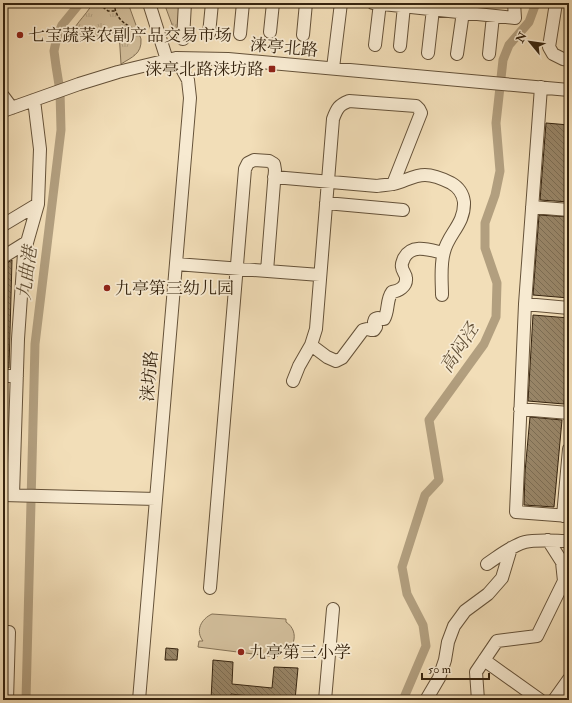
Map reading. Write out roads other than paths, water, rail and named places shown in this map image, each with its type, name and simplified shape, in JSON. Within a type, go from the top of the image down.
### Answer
[{"type":"street","name":"涞坊路","points":[[139,700],[190,98],[188,80],[172,59],[148,3]]},
{"type":"street","points":[[182,39],[185,3]]},
{"type":"street","points":[[209,34],[212,3]]},
{"type":"street","points":[[240,34],[243,3]]},
{"type":"street","points":[[270,32],[273,3]]},
{"type":"street","points":[[303,36],[306,3]]},
{"type":"street","points":[[333,68],[341,3]]},
{"type":"street","points":[[375,45],[377,3],[440,8],[462,12],[485,11],[515,18],[514,3]]},
{"type":"street","points":[[556,3],[549,47],[553,54],[569,60]]},
{"type":"street","points":[[400,46],[410,6]]},
{"type":"street","points":[[428,53],[440,8]]},
{"type":"street","points":[[485,11],[489,54]]},
{"type":"street","points":[[457,54],[462,12]]},
{"type":"street","name":"涞亭北路","points":[[8,109],[118,72],[172,59],[228,59],[569,90]]},
{"type":"street","points":[[541,88],[525,304],[516,512],[566,516],[569,449]]},
{"type":"street","points":[[3,96],[8,109]]},
{"type":"street","points":[[40,98],[38,204],[23,261],[11,495],[156,499]]},
{"type":"street","points":[[293,381],[299,366],[311,345],[316,328],[333,119],[336,110],[342,104],[350,101],[416,106],[419,109],[421,113],[393,184]]},
{"type":"street","points":[[210,588],[246,169],[248,163],[254,160],[269,160],[274,164],[275,170],[267,271]]},
{"type":"street","points":[[274,177],[377,186],[393,184],[417,175],[427,175],[445,179],[455,186],[464,197],[464,210],[460,223],[445,247],[443,253],[442,295]]},
{"type":"street","points":[[326,203],[403,210]]},
{"type":"street","points":[[3,225],[38,204]]},
{"type":"street","points":[[532,207],[569,210]]},
{"type":"street","points":[[3,257],[27,242]]},
{"type":"street","points":[[311,345],[327,357],[336,361],[342,358],[363,330],[367,328],[374,330],[376,327],[374,322],[375,319],[378,318],[384,320],[389,296],[392,292],[402,288],[405,283],[406,278],[402,268],[402,262],[406,255],[412,250],[421,248],[443,253]]},
{"type":"street","points":[[176,264],[320,275]]},
{"type":"street","points":[[525,304],[569,308]]},
{"type":"street","points":[[3,376],[17,376]]},
{"type":"street","points":[[520,409],[569,413]]},
{"type":"street","points":[[478,700],[476,672],[497,641],[537,636],[567,582],[562,562],[548,540]]},
{"type":"street","points":[[487,564],[511,548],[526,541],[569,541]]},
{"type":"street","points":[[426,700],[439,678],[445,660],[448,642],[454,626],[465,611],[488,594],[502,578],[511,548]]},
{"type":"street","points":[[325,700],[333,609]]},
{"type":"street","points":[[3,632],[9,632],[7,700]]},
{"type":"street","points":[[484,660],[540,700]]},
{"type":"street","points":[[554,700],[569,679]]},
{"type":"waterway","name":"九曲港","points":[[26,700],[35,344],[61,130],[60,91],[54,51],[57,37],[62,25],[80,3]]},
{"type":"waterway","name":"高闷泾","points":[[403,700],[426,646],[423,625],[407,594],[402,567],[425,495],[439,480],[429,420],[484,344],[496,317],[497,283],[485,248],[485,223],[495,195],[500,171],[496,123],[503,60],[509,45],[529,22],[536,3]]},
{"type":"place","name":"七宝蔬菜农副产品交易市场","points":[[20,35]]},
{"type":"place","name":"涞亭北路涞坊路","points":[[272,69]]},
{"type":"place","name":"九亭第三幼儿园","points":[[107,288]]},
{"type":"place","name":"九亭第三小学","points":[[241,652]]}]
